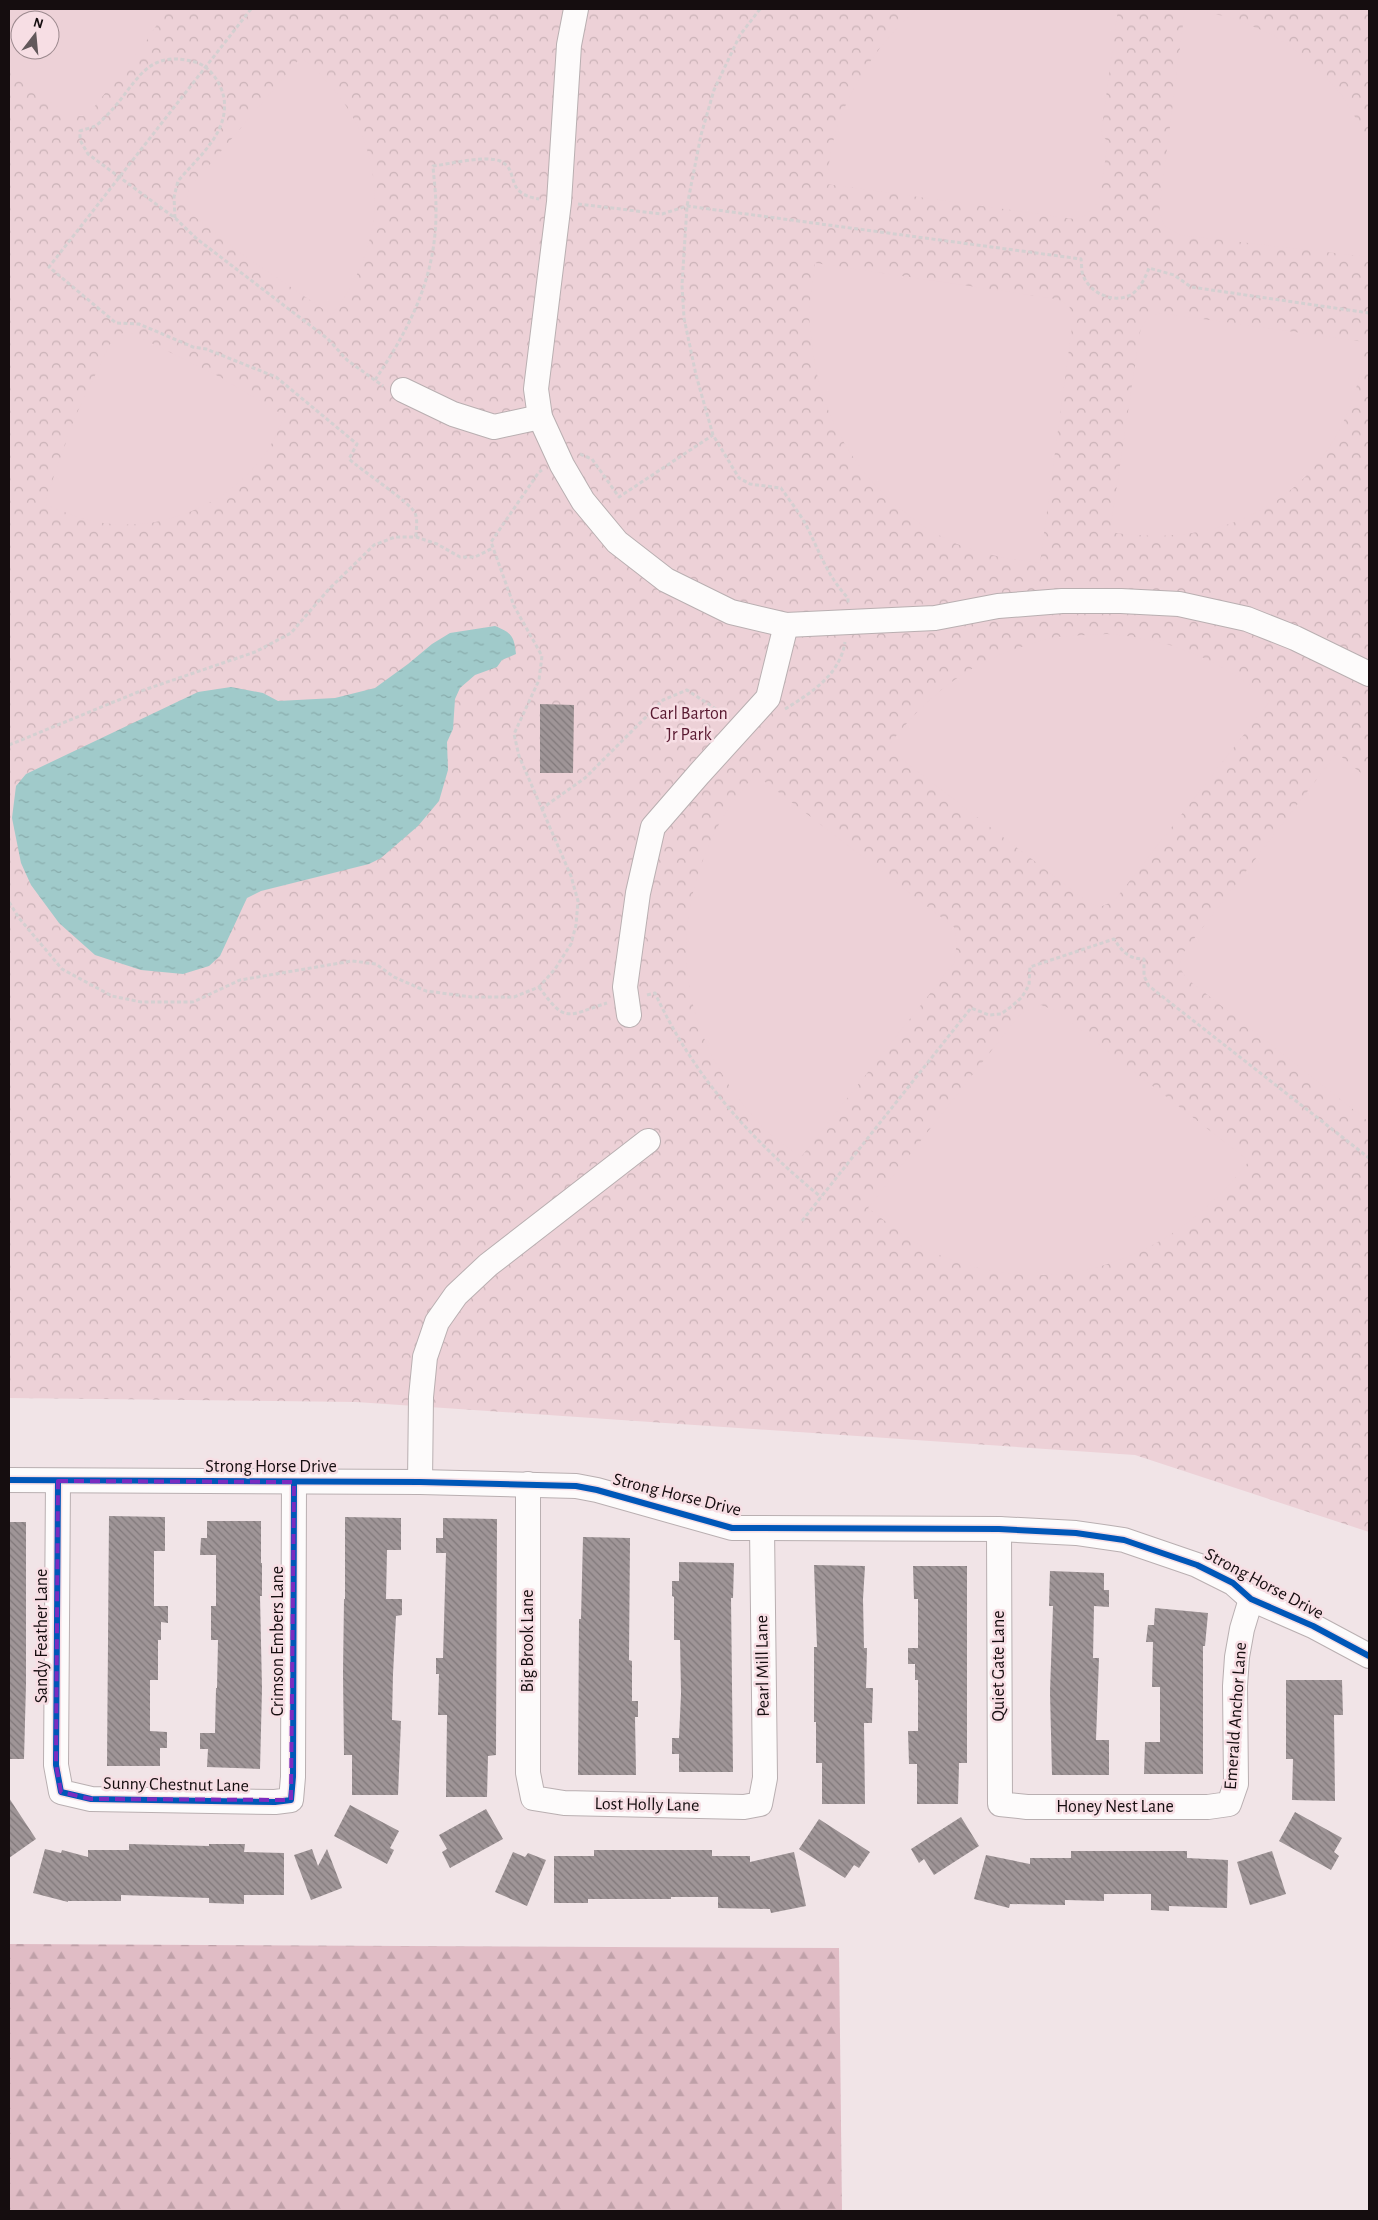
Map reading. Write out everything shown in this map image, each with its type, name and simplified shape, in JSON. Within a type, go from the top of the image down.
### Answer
[{"type":"street","points":[[563,9],[569,45]]},
{"type":"street","points":[[576,9],[569,45],[560,202],[536,389],[540,417],[560,462],[583,502],[616,542],[666,580],[731,612],[786,625],[847,624],[936,618],[998,606],[1062,601],[1121,601],[1179,604],[1247,618],[1295,638],[1369,674]]},
{"type":"street","points":[[397,390],[453,414],[494,427],[540,417]]},
{"type":"street","points":[[628,1006],[625,987],[638,892],[653,827],[698,774],[768,698],[786,625]]},
{"type":"street","points":[[420,1482],[421,1397],[425,1358],[436,1322],[456,1295],[488,1265],[648,1141]]},
{"type":"street","name":"Strong Horse Drive","points":[[9,1480],[420,1482],[576,1486],[597,1490],[732,1528],[999,1529],[1076,1533],[1124,1540],[1197,1565],[1233,1583],[1251,1599],[1313,1626],[1369,1656]]},
{"type":"street","name":"Sandy Feather Lane","points":[[58,1481],[56,1765],[61,1792]]},
{"type":"street","name":"Crimson Embers Lane","points":[[292,1800],[294,1482]]},
{"type":"street","name":"Big Brook Lane","points":[[528,1484],[528,1774],[533,1798]]},
{"type":"street","name":"Pearl Mill Lane","points":[[760,1804],[764,1778],[762,1528]]},
{"type":"street","name":"Quiet Gate Lane","points":[[999,1529],[1000,1804]]},
{"type":"street","name":"Emerald Anchor Lane","points":[[1229,1804],[1236,1784],[1235,1686],[1237,1657],[1242,1628],[1251,1599]]},
{"type":"street","name":"Sunny Chestnut Lane","points":[[61,1792],[91,1799],[275,1802],[292,1800]]},
{"type":"street","name":"Lost Holly Lane","points":[[533,1798],[573,1804],[744,1807],[760,1804]]},
{"type":"street","name":"Honey Nest Lane","points":[[1000,1804],[1027,1807],[1199,1807],[1229,1804]]},
{"type":"path","points":[[251,9],[49,267],[116,323],[139,324],[193,347],[206,349],[276,377],[358,444],[349,459],[407,503],[416,514],[416,537]]},
{"type":"path","points":[[541,809],[585,778],[663,700],[687,690],[722,714],[738,717],[783,710],[810,694],[828,677],[843,652],[848,598],[827,572],[806,525],[781,488],[750,484],[739,478],[714,435],[696,375],[684,318],[682,285],[687,206],[701,135],[714,90],[740,35],[760,9]]},
{"type":"path","points":[[175,218],[174,188],[220,131],[224,122],[225,111],[224,96],[219,83],[206,66],[202,63],[179,58],[163,59],[152,64],[133,82],[111,111],[95,126],[80,131],[80,140],[88,154],[175,218],[197,239],[328,339],[346,360],[375,380],[397,390]]},
{"type":"path","points":[[375,380],[400,342],[423,292],[432,254],[436,209],[433,166],[485,158],[500,161],[508,167],[516,188],[523,195],[560,202],[662,214],[687,206],[1081,259],[1082,275],[1094,291],[1110,297],[1129,296],[1142,285],[1149,268],[1174,275],[1191,287],[1369,313]]},
{"type":"path","points":[[9,902],[19,918],[62,969],[112,996],[141,1002],[192,1002],[240,980],[352,960],[376,964],[394,977],[426,991],[472,997],[514,997],[539,987],[555,969],[571,944],[576,925],[578,901],[571,876],[519,756],[514,734],[539,680],[542,656],[514,606],[491,542],[538,472],[579,453],[592,458],[619,497],[714,435]]},
{"type":"path","points":[[9,745],[138,692],[255,652],[292,633],[328,589],[374,545],[395,537],[416,537],[437,544],[460,557],[475,557],[493,548]]},
{"type":"path","points":[[802,1221],[971,1008],[989,1015],[1001,1014],[1022,997],[1029,985],[1030,967],[1114,938],[1125,955],[1135,959],[1144,959],[1144,976],[1149,986],[1369,1158]]},
{"type":"path","points":[[539,987],[553,1006],[561,1013],[570,1015],[628,1006],[655,993],[667,1019],[698,1070],[724,1106],[793,1174],[821,1197]]},
{"type":"highlighted area","points":[[58,1481],[294,1482],[291,1800],[91,1799],[61,1792],[56,1765]]},
{"type":"green space","name":"Carl Barton Jr Park","points":[[9,9],[1369,9],[1369,1532],[1135,1455],[356,1402],[9,1398]]},
{"type":"green space","points":[[9,9],[167,9],[147,40],[87,116],[69,116],[9,70]]},
{"type":"green space","points":[[918,9],[1118,9],[1101,134],[1108,142],[1099,201],[1087,215],[1074,219],[826,184],[835,135],[848,100],[879,49]]},
{"type":"green space","points":[[1185,9],[1230,17],[1273,35],[1311,61],[1341,94],[1363,130],[1369,149],[1369,257],[1180,235],[1165,226],[1159,213]]},
{"type":"green space","points":[[301,57],[329,84],[351,114],[366,146],[374,179],[374,213],[367,248],[353,282],[332,315],[239,252],[189,212],[186,203],[189,189]]},
{"type":"green space","points":[[815,263],[1056,299],[1069,305],[1073,320],[1040,563],[1005,558],[948,540],[921,524],[896,505],[874,483],[855,459],[839,433],[826,404],[817,374],[809,313]]},
{"type":"green space","points":[[1160,313],[1365,342],[1355,390],[1338,433],[1313,468],[1282,497],[1245,518],[1204,531],[1159,536],[1110,532],[1140,332],[1147,319]]},
{"type":"green space","points":[[123,333],[133,334],[220,377],[285,416],[273,442],[253,469],[215,499],[194,510],[170,518],[122,525],[91,521],[44,504],[75,417],[110,344]]},
{"type":"green space","points":[[1107,634],[1153,641],[1174,646],[1194,654],[1233,674],[1270,701],[1114,901],[1100,907],[1089,903],[887,748],[916,713],[932,698],[949,684],[986,661],[1006,652],[1050,638]]},
{"type":"green space","points":[[1337,753],[1369,780],[1369,1122],[1186,978],[1179,966],[1183,953]]},
{"type":"green space","points":[[755,774],[954,927],[957,942],[954,963],[801,1157],[764,1129],[733,1091],[712,1057],[698,1021],[689,984],[686,946],[690,908],[700,869],[724,815]]},
{"type":"green space","points":[[1041,1005],[1056,1011],[1249,1161],[1219,1196],[1185,1224],[1148,1247],[1109,1264],[1067,1273],[1025,1275],[981,1269],[928,1250],[901,1233],[868,1208],[1021,1013]]},
{"type":"green space","points":[[9,1944],[839,1948],[842,2211],[9,2211]]},
{"type":"water","points":[[495,626],[509,633],[513,639],[516,654],[502,660],[497,667],[475,675],[460,688],[455,699],[453,729],[447,742],[448,770],[439,801],[418,826],[381,858],[369,864],[261,891],[247,898],[220,956],[209,966],[183,974],[141,970],[95,955],[59,923],[31,885],[21,863],[12,818],[16,786],[26,774],[198,692],[231,687],[263,693],[278,701],[335,698],[375,688],[432,644],[450,633]]},
{"type":"building","points":[[540,704],[574,705],[573,773],[540,773]]},
{"type":"building","points":[[109,1516],[165,1517],[165,1551],[154,1551],[154,1606],[168,1606],[168,1623],[161,1622],[161,1640],[158,1640],[158,1680],[150,1680],[150,1731],[167,1732],[167,1748],[160,1748],[160,1766],[107,1766]]},
{"type":"building","points":[[345,1517],[401,1518],[401,1550],[387,1550],[386,1599],[402,1599],[402,1615],[396,1616],[392,1720],[401,1721],[398,1795],[352,1795],[352,1755],[344,1755]]},
{"type":"building","points":[[443,1518],[497,1519],[496,1755],[488,1756],[487,1797],[446,1797],[447,1715],[438,1715],[439,1674],[436,1674],[436,1658],[443,1658],[446,1553],[436,1553],[436,1538],[443,1538]]},
{"type":"building","points":[[207,1521],[261,1521],[262,1689],[260,1769],[207,1767],[208,1749],[200,1749],[200,1733],[215,1733],[217,1688],[218,1640],[211,1640],[211,1606],[216,1606],[216,1555],[200,1555],[201,1538],[207,1538]]},
{"type":"building","points":[[9,1522],[26,1522],[24,1759],[9,1759]]},
{"type":"building","points":[[583,1537],[630,1538],[629,1660],[632,1661],[632,1701],[638,1701],[638,1717],[635,1717],[636,1775],[578,1775],[579,1619],[581,1619]]},
{"type":"building","points":[[679,1562],[734,1563],[733,1598],[731,1598],[733,1772],[679,1772],[679,1754],[672,1754],[672,1738],[679,1738],[681,1694],[680,1640],[674,1640],[674,1597],[672,1596],[672,1581],[679,1581]]},
{"type":"building","points":[[814,1565],[865,1566],[863,1599],[864,1648],[867,1648],[866,1688],[873,1688],[872,1723],[864,1723],[865,1804],[822,1804],[822,1763],[816,1763],[816,1722],[814,1722],[814,1647],[817,1647]]},
{"type":"building","points":[[913,1566],[967,1566],[967,1763],[959,1763],[958,1804],[917,1804],[917,1764],[909,1764],[908,1731],[918,1731],[918,1680],[915,1680],[915,1664],[908,1664],[908,1648],[918,1648],[918,1599],[914,1599]]},
{"type":"building","points":[[1050,1571],[1104,1573],[1104,1590],[1109,1590],[1109,1607],[1094,1606],[1093,1658],[1099,1658],[1096,1740],[1109,1740],[1109,1775],[1052,1775],[1050,1692],[1053,1606],[1049,1606]]},
{"type":"building","points":[[1155,1608],[1208,1613],[1205,1646],[1203,1646],[1203,1774],[1144,1774],[1145,1742],[1160,1742],[1160,1687],[1152,1687],[1153,1642],[1146,1642],[1148,1625],[1154,1625]]},
{"type":"building","points":[[1286,1680],[1342,1680],[1343,1715],[1334,1715],[1335,1801],[1292,1800],[1293,1759],[1286,1759]]},
{"type":"building","points":[[9,1798],[36,1839],[9,1858]]},
{"type":"building","points":[[350,1805],[399,1831],[390,1848],[394,1850],[387,1864],[334,1836]]},
{"type":"building","points":[[486,1809],[503,1839],[450,1868],[442,1852],[447,1849],[439,1835]]},
{"type":"building","points":[[1295,1812],[1342,1838],[1334,1852],[1339,1856],[1331,1870],[1279,1841]]},
{"type":"building","points":[[961,1817],[979,1846],[934,1875],[924,1859],[919,1863],[911,1849]]},
{"type":"building","points":[[819,1819],[870,1852],[859,1868],[854,1865],[845,1878],[799,1849]]},
{"type":"building","points":[[129,1844],[209,1846],[209,1844],[245,1844],[244,1852],[284,1853],[284,1895],[244,1895],[244,1904],[209,1903],[209,1898],[121,1895],[121,1901],[68,1902],[33,1893],[45,1849],[61,1853],[62,1850],[88,1857],[88,1850],[129,1850]]},
{"type":"building","points":[[312,1849],[318,1866],[327,1849],[342,1888],[311,1900],[294,1855]]},
{"type":"building","points":[[594,1850],[712,1850],[712,1856],[750,1856],[750,1862],[794,1852],[806,1906],[771,1913],[770,1909],[718,1908],[718,1897],[588,1899],[588,1903],[554,1903],[554,1856],[594,1856]]},
{"type":"building","points":[[1071,1851],[1187,1851],[1187,1858],[1228,1860],[1227,1908],[1169,1906],[1169,1911],[1151,1910],[1151,1894],[1104,1894],[1104,1901],[1065,1900],[1065,1905],[1010,1904],[1009,1908],[974,1899],[986,1855],[1030,1864],[1030,1858],[1071,1858]]},
{"type":"building","points":[[1272,1851],[1286,1894],[1250,1905],[1237,1862]]},
{"type":"building","points":[[513,1852],[525,1857],[528,1853],[546,1860],[527,1906],[495,1892]]},
{"type":"cycle path","points":[[9,1480],[420,1482],[576,1486],[597,1490],[732,1528],[999,1529],[1076,1533],[1124,1540],[1197,1565],[1233,1583],[1251,1599],[1313,1626],[1369,1656]]},
{"type":"cycle path","points":[[58,1481],[56,1765],[61,1792],[91,1799],[275,1802],[291,1800],[293,1777],[294,1482]]}]
